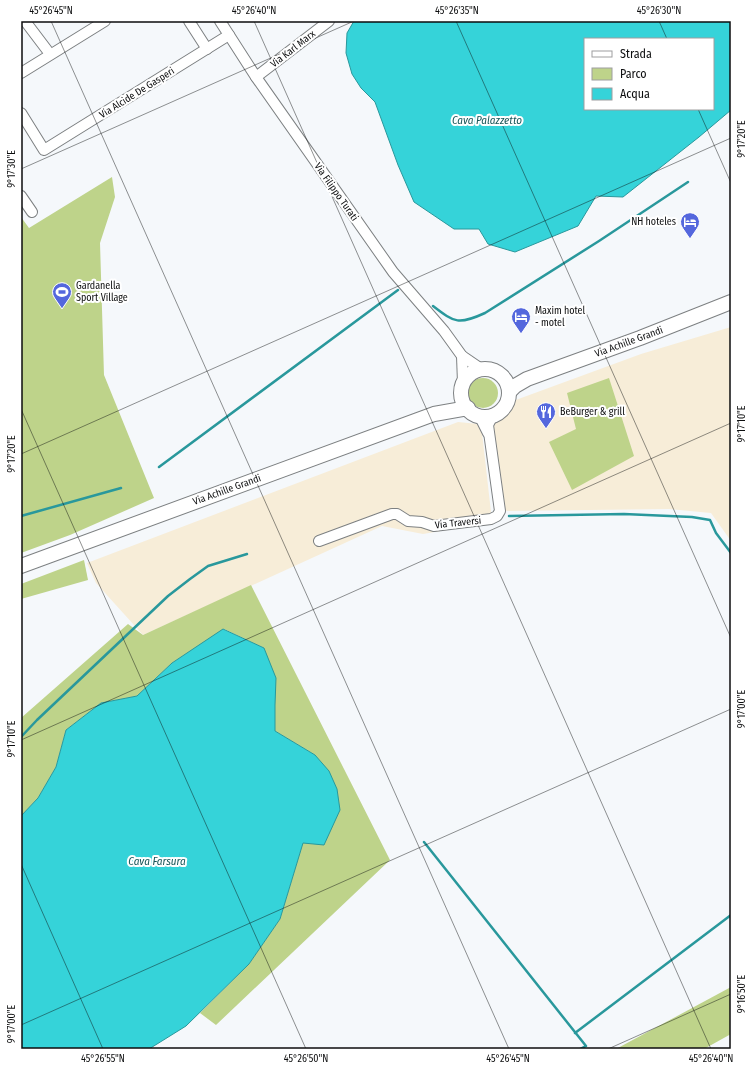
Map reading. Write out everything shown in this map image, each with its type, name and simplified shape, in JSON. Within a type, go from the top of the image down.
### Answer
[{"type":"main road","name":"Via Achille Grandi","points":[[434,414],[473,412],[485,416],[493,415],[500,412],[505,406],[508,399],[507,386],[515,386],[526,379],[640,338],[731,302]]},
{"type":"main road","name":"Via Achille Grandi","points":[[21,566],[434,414],[452,403],[463,389],[467,377],[481,369]]},
{"type":"main road","points":[[481,369],[495,371],[507,386]]},
{"type":"main road","points":[[463,389],[464,402],[473,412]]},
{"type":"street","points":[[25,21],[50,54]]},
{"type":"street","points":[[21,73],[105,21]]},
{"type":"street","points":[[189,21],[207,49]]},
{"type":"street","name":"Via Filippo Turati","points":[[220,21],[256,77],[384,260],[405,287],[447,334],[462,356],[481,369]]},
{"type":"street","name":"Via Karl Marx","points":[[256,77],[329,21]]},
{"type":"street","name":"Via Alcide De Gasperi","points":[[21,113],[44,150],[229,35]]},
{"type":"street","points":[[21,196],[32,212]]},
{"type":"street","points":[[462,356],[463,389]]},
{"type":"street","points":[[473,412],[488,433]]},
{"type":"street","points":[[488,433],[488,425],[493,415]]},
{"type":"street","name":"Via Traversi","points":[[319,541],[392,514],[397,514],[408,520],[434,526],[495,517],[500,511],[488,433]]},
{"type":"shaded area","points":[[731,327],[731,541],[711,513],[669,509],[507,511],[503,508],[490,429],[495,420],[508,411],[513,401],[641,354]]},
{"type":"shaded area","points":[[458,422],[478,424],[482,433],[491,512],[482,524],[423,534],[382,526],[143,635],[96,583],[87,563]]},
{"type":"green space","name":"Gardanella Sport Village","points":[[112,177],[115,197],[100,243],[104,375],[154,498],[70,535],[21,553],[21,217],[29,228]]},
{"type":"green space","points":[[483,378],[493,383],[498,393],[493,403],[483,408],[473,403],[468,393],[473,383]]},
{"type":"green space","points":[[609,378],[634,456],[572,490],[549,442],[576,429],[567,393]]},
{"type":"green space","points":[[84,560],[88,580],[21,599],[21,584]]},
{"type":"green space","points":[[251,585],[390,860],[216,1025],[200,1013],[249,964],[280,919],[303,842],[315,755],[275,731],[275,705],[264,648],[224,629],[172,663],[137,696],[101,703],[66,730],[56,767],[38,798],[21,816],[21,718],[128,624],[143,635]]},
{"type":"green space","points":[[731,987],[731,1034],[704,1049],[616,1049]]},
{"type":"water","name":"Cava Palazzetto","points":[[354,21],[731,21],[731,110],[623,197],[596,196],[578,226],[515,252],[488,244],[479,229],[454,229],[414,202],[398,165],[375,102],[361,88],[352,74],[346,53],[347,33]]},
{"type":"water","name":"Cava Farsura","points":[[223,629],[264,648],[276,678],[275,731],[315,755],[329,771],[337,789],[340,810],[324,845],[303,843],[280,919],[249,964],[186,1026],[149,1049],[21,1049],[21,816],[38,798],[56,767],[66,730],[101,703],[137,696],[172,663]]},
{"type":"waterway","points":[[433,306],[452,319],[463,321],[485,313],[599,241],[688,182]]},
{"type":"waterway","points":[[159,467],[398,290]]},
{"type":"waterway","points":[[21,516],[121,488]]},
{"type":"waterway","points":[[509,516],[624,514],[692,517],[710,520],[716,533],[731,553]]},
{"type":"waterway","points":[[21,737],[168,596],[208,566],[247,554]]},
{"type":"waterway","points":[[424,842],[586,1046],[580,1049]]},
{"type":"waterway","points":[[575,1033],[731,915]]},
{"type":"place","name":"NH hoteles","points":[[690,239]]},
{"type":"place","name":"Gardanella Sport Village","points":[[62,309]]},
{"type":"place","name":"Maxim hotel - motel","points":[[521,334]]},
{"type":"place","name":"BeBurger & grill","points":[[546,429]]}]
